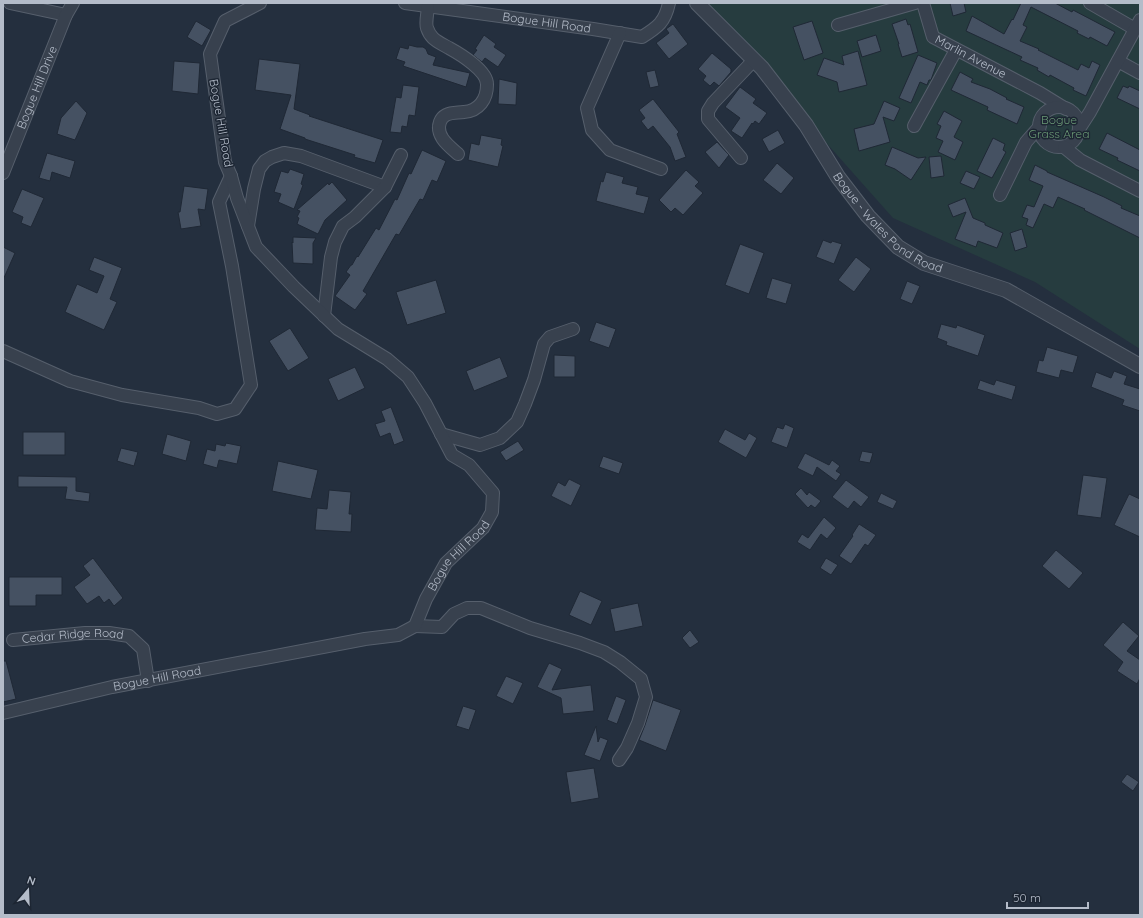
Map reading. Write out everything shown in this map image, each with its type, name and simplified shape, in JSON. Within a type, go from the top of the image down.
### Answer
[{"type":"street","points":[[10,3],[66,15]]},
{"type":"street","name":"Bogue Hill Drive","points":[[3,173],[66,15],[73,3]]},
{"type":"street","name":"Bogue Hill Road","points":[[3,713],[112,687],[365,639],[398,635],[415,626],[426,599],[446,563],[483,528],[492,512],[493,493],[469,465],[452,455],[425,403],[408,377],[387,359],[338,329],[294,287],[256,247],[225,162],[210,54],[225,21],[260,3]]},
{"type":"street","name":"Bogue Hill Road","points":[[405,3],[642,37],[657,28],[666,14],[669,3]]},
{"type":"street","name":"Bogue - Wales Pond Road","points":[[698,3],[762,68],[806,125],[838,177],[864,210],[898,247],[924,263],[1006,290],[1140,366]]},
{"type":"street","points":[[838,25],[915,3]]},
{"type":"street","name":"Marlin Avenue","points":[[923,3],[933,37],[1040,93],[1069,111]]},
{"type":"street","points":[[1090,3],[1138,24],[1090,112],[1070,144],[1064,147],[1052,146],[1040,133],[1041,120],[1045,114],[1056,108],[1069,111],[1090,112]]},
{"type":"street","points":[[428,6],[426,26],[433,39],[466,59],[480,71],[488,83],[485,97],[478,108],[466,112],[446,115],[441,120],[439,126],[440,133],[446,144],[458,154]]},
{"type":"street","points":[[620,33],[587,108],[592,130],[610,150],[661,169]]},
{"type":"street","points":[[914,126],[956,50]]},
{"type":"street","points":[[741,158],[708,119],[708,111],[713,103],[754,60]]},
{"type":"street","points":[[1118,61],[1140,74]]},
{"type":"street","points":[[1040,93],[1045,114]]},
{"type":"street","points":[[1069,111],[1077,118],[1080,160]]},
{"type":"street","points":[[1000,195],[1026,142],[1040,126]]},
{"type":"street","points":[[1026,142],[1044,139]]},
{"type":"street","points":[[1064,147],[1080,160],[1140,191]]},
{"type":"street","points":[[248,228],[254,189],[259,169],[265,161],[284,153],[301,156],[385,186]]},
{"type":"street","points":[[324,316],[331,257],[335,242],[343,226],[355,217],[385,186],[400,155]]},
{"type":"street","points":[[3,351],[70,380],[122,395],[199,408],[217,414],[235,409],[251,386],[232,266],[219,202],[231,176]]},
{"type":"street","points":[[441,434],[480,445],[500,438],[517,422],[532,386],[544,344],[550,336],[573,328]]},
{"type":"street","points":[[415,626],[442,627],[454,614],[466,608],[481,608],[530,628],[604,652],[620,662],[641,679],[646,697],[638,724],[627,748],[618,760]]},
{"type":"street","name":"Cedar Ridge Road","points":[[13,640],[85,633],[109,633],[129,636],[143,649],[148,681]]},
{"type":"green space","name":"Bogue Grass Area","points":[[702,3],[1140,3],[1140,349],[1035,282],[893,218]]},
{"type":"building","points":[[950,3],[964,3],[966,12],[953,16]]},
{"type":"building","points":[[1021,3],[1055,3],[1072,12],[1073,10],[1115,32],[1107,46],[1090,37],[1089,39],[1077,33],[1078,31],[1031,7],[1023,25],[1027,27],[1020,41],[1039,49],[1038,50],[1078,70],[1081,64],[1089,68],[1092,61],[1100,65],[1086,96],[1073,90],[1074,88],[1050,75],[1049,77],[1037,70],[1038,68],[1020,60],[1022,57],[966,31],[972,16],[1004,34]]},
{"type":"building","points":[[906,19],[908,25],[910,24],[918,52],[902,57],[892,24]]},
{"type":"building","points":[[196,21],[211,30],[202,46],[187,37]]},
{"type":"building","points":[[812,21],[823,53],[804,60],[793,27]]},
{"type":"building","points":[[673,24],[688,44],[669,59],[656,43],[669,33],[666,29]]},
{"type":"building","points":[[484,35],[496,44],[494,47],[506,55],[498,67],[485,58],[482,62],[473,55]]},
{"type":"building","points":[[876,35],[881,51],[862,57],[857,41]]},
{"type":"building","points":[[409,45],[423,47],[426,49],[428,54],[436,57],[433,65],[470,73],[466,87],[403,66],[405,62],[396,59],[400,47],[408,49]]},
{"type":"building","points":[[858,51],[867,85],[839,92],[837,82],[817,75],[824,58],[844,65],[842,56]]},
{"type":"building","points":[[712,53],[731,69],[731,72],[719,86],[714,82],[710,86],[703,80],[706,76],[698,69]]},
{"type":"building","points":[[918,55],[937,63],[931,80],[929,80],[927,85],[920,82],[911,103],[899,98]]},
{"type":"building","points":[[259,59],[300,64],[294,109],[310,115],[309,116],[383,140],[375,163],[354,157],[355,155],[305,139],[280,129],[291,95],[255,90]]},
{"type":"building","points":[[174,61],[200,63],[198,94],[172,91]]},
{"type":"building","points":[[655,70],[659,86],[650,88],[646,72]]},
{"type":"building","points":[[960,72],[973,79],[971,82],[990,89],[1007,98],[1006,99],[1024,107],[1017,124],[987,110],[988,107],[951,90]]},
{"type":"building","points":[[499,79],[517,83],[516,105],[498,104]]},
{"type":"building","points":[[403,85],[419,87],[415,116],[409,115],[407,127],[402,126],[401,133],[390,132],[396,97],[401,98]]},
{"type":"building","points":[[1123,86],[1128,88],[1129,86],[1140,91],[1140,109],[1117,98]]},
{"type":"building","points":[[740,87],[756,99],[753,103],[767,113],[759,124],[755,121],[753,124],[752,123],[742,138],[731,131],[740,118],[725,107]]},
{"type":"building","points":[[653,99],[679,132],[677,134],[686,157],[675,161],[670,147],[653,126],[648,130],[641,121],[645,118],[639,110]]},
{"type":"building","points":[[76,101],[87,113],[75,140],[57,134],[61,118]]},
{"type":"building","points":[[884,101],[900,108],[894,121],[883,117],[890,142],[859,151],[854,129],[874,124]]},
{"type":"building","points":[[944,111],[962,121],[954,137],[963,142],[955,160],[938,152],[943,141],[936,138],[941,126],[937,124]]},
{"type":"building","points":[[778,130],[785,143],[769,152],[762,139]]},
{"type":"building","points":[[1107,133],[1140,150],[1140,171],[1099,149]]},
{"type":"building","points":[[481,135],[502,139],[501,145],[503,146],[498,167],[468,160],[471,143],[479,145]]},
{"type":"building","points":[[993,138],[1005,144],[1003,150],[1006,152],[992,178],[977,171]]},
{"type":"building","points":[[717,142],[729,155],[719,168],[705,152]]},
{"type":"building","points":[[892,147],[918,158],[926,157],[911,180],[895,169],[885,165]]},
{"type":"building","points":[[422,150],[446,161],[437,182],[432,180],[423,200],[420,199],[399,235],[396,234],[363,291],[367,294],[355,310],[335,296],[350,275],[346,272],[357,256],[358,257],[376,228],[379,230],[395,199],[397,200],[409,173],[411,174]]},
{"type":"building","points":[[47,153],[75,161],[70,178],[52,172],[50,181],[39,178]]},
{"type":"building","points":[[941,156],[944,176],[931,178],[929,157]]},
{"type":"building","points":[[777,163],[794,178],[781,194],[763,180]]},
{"type":"building","points":[[1035,165],[1047,172],[1104,197],[1122,206],[1121,208],[1140,216],[1140,238],[1084,210],[1085,209],[1058,197],[1053,208],[1044,204],[1033,228],[1026,225],[1028,219],[1022,217],[1027,205],[1034,207],[1043,186],[1029,180]]},
{"type":"building","points":[[290,169],[304,174],[301,184],[303,185],[294,209],[278,202],[281,194],[274,192],[281,171],[288,173]]},
{"type":"building","points":[[686,170],[699,182],[695,186],[703,193],[683,215],[675,208],[671,212],[659,200]]},
{"type":"building","points":[[966,171],[980,177],[974,189],[960,183]]},
{"type":"building","points":[[606,172],[624,177],[622,183],[638,187],[636,194],[649,197],[644,214],[596,201],[601,181],[603,182]]},
{"type":"building","points":[[332,182],[347,200],[325,220],[318,234],[297,224],[299,218],[297,217],[300,211],[297,210],[328,183],[329,185]]},
{"type":"building","points":[[184,186],[208,189],[205,210],[198,209],[201,226],[181,229],[178,212],[180,212]]},
{"type":"building","points":[[22,189],[44,198],[31,227],[21,223],[23,217],[12,212]]},
{"type":"building","points":[[965,198],[973,218],[1003,233],[997,248],[978,241],[976,247],[955,239],[966,212],[953,217],[948,205]]},
{"type":"building","points":[[1022,229],[1027,247],[1015,251],[1010,233]]},
{"type":"building","points":[[293,237],[316,238],[313,243],[313,264],[293,263]]},
{"type":"building","points":[[823,240],[831,243],[832,241],[842,244],[834,264],[816,257]]},
{"type":"building","points":[[740,244],[764,253],[749,294],[725,285]]},
{"type":"building","points":[[3,247],[15,253],[3,280]]},
{"type":"building","points":[[94,257],[122,268],[110,299],[117,302],[104,330],[65,312],[77,284],[97,293],[104,276],[89,270]]},
{"type":"building","points":[[856,257],[871,269],[854,292],[838,280]]},
{"type":"building","points":[[772,278],[792,284],[786,304],[766,298]]},
{"type":"building","points":[[436,280],[446,313],[407,325],[396,292]]},
{"type":"building","points":[[907,281],[920,286],[912,304],[900,299]]},
{"type":"building","points":[[596,322],[616,329],[609,348],[589,341]]},
{"type":"building","points":[[941,324],[956,328],[957,325],[985,335],[978,356],[946,345],[947,342],[937,338]]},
{"type":"building","points":[[290,328],[309,358],[288,371],[269,341]]},
{"type":"building","points":[[1047,347],[1078,356],[1073,373],[1061,370],[1059,378],[1036,372],[1039,360],[1043,361]]},
{"type":"building","points":[[554,355],[575,356],[575,377],[554,377]]},
{"type":"building","points":[[500,357],[508,377],[474,391],[466,371]]},
{"type":"building","points":[[355,367],[365,388],[338,401],[328,379]]},
{"type":"building","points":[[1114,371],[1127,376],[1124,384],[1140,389],[1140,411],[1122,405],[1124,400],[1091,387],[1096,372],[1111,378]]},
{"type":"building","points":[[980,380],[994,385],[996,380],[1016,386],[1012,400],[977,389]]},
{"type":"building","points":[[391,407],[404,441],[394,445],[390,433],[380,437],[375,424],[385,421],[381,411]]},
{"type":"building","points":[[785,424],[794,428],[787,448],[771,442],[777,427],[783,429]]},
{"type":"building","points":[[725,429],[745,440],[749,433],[757,438],[746,458],[718,442]]},
{"type":"building","points":[[23,432],[65,432],[65,455],[23,455]]},
{"type":"building","points":[[167,434],[191,441],[186,461],[162,454]]},
{"type":"building","points":[[518,441],[524,450],[506,461],[500,452]]},
{"type":"building","points":[[226,443],[241,446],[237,464],[219,460],[217,468],[203,464],[207,449],[215,451],[216,444],[225,446]]},
{"type":"building","points":[[121,448],[138,452],[134,466],[117,461]]},
{"type":"building","points":[[862,451],[873,453],[870,463],[859,461]]},
{"type":"building","points":[[805,453],[829,465],[832,460],[840,466],[836,471],[841,474],[836,481],[817,467],[813,476],[797,468]]},
{"type":"building","points":[[603,456],[623,463],[619,474],[599,467]]},
{"type":"building","points":[[278,461],[318,470],[311,499],[272,491]]},
{"type":"building","points":[[1083,475],[1107,478],[1101,518],[1077,515]]},
{"type":"building","points":[[18,476],[76,477],[76,491],[90,493],[89,502],[65,499],[67,487],[18,487]]},
{"type":"building","points":[[569,479],[581,485],[571,506],[551,496],[558,482],[565,486]]},
{"type":"building","points":[[846,480],[869,497],[861,507],[854,501],[848,509],[832,497]]},
{"type":"building","points":[[801,488],[807,495],[809,492],[821,501],[815,508],[811,505],[808,508],[795,494]]},
{"type":"building","points":[[329,490],[351,492],[349,514],[352,514],[351,532],[315,530],[317,508],[327,509]]},
{"type":"building","points":[[881,493],[897,501],[893,509],[877,502]]},
{"type":"building","points":[[1129,494],[1140,499],[1140,537],[1114,525]]},
{"type":"building","points":[[824,517],[836,528],[827,539],[821,534],[810,550],[797,542],[802,534],[808,538]]},
{"type":"building","points":[[859,524],[876,535],[868,546],[865,544],[851,564],[839,556],[853,536],[852,535]]},
{"type":"building","points":[[1056,550],[1083,573],[1069,589],[1042,566]]},
{"type":"building","points":[[93,558],[123,598],[114,606],[109,599],[104,603],[99,596],[87,604],[74,587],[90,575],[83,566]]},
{"type":"building","points":[[826,558],[838,565],[831,575],[820,568]]},
{"type":"building","points":[[9,577],[62,577],[62,595],[36,595],[36,606],[9,606]]},
{"type":"building","points":[[580,591],[602,601],[591,625],[569,615]]},
{"type":"building","points":[[638,603],[643,626],[615,632],[610,609]]},
{"type":"building","points":[[1123,622],[1139,636],[1127,651],[1140,660],[1140,678],[1137,684],[1117,671],[1123,662],[1103,645]]},
{"type":"building","points":[[690,630],[699,642],[690,648],[682,638]]},
{"type":"building","points":[[3,661],[6,661],[16,699],[3,702]]},
{"type":"building","points":[[549,663],[562,669],[552,690],[591,685],[594,711],[563,714],[561,698],[537,687]]},
{"type":"building","points":[[506,676],[523,683],[513,704],[496,696]]},
{"type":"building","points":[[616,696],[626,700],[617,724],[607,720]]},
{"type":"building","points":[[653,700],[681,710],[666,751],[639,740]]},
{"type":"building","points":[[463,706],[476,710],[469,730],[456,726]]},
{"type":"building","points":[[596,726],[598,742],[600,737],[608,740],[600,761],[584,755]]},
{"type":"building","points":[[594,768],[599,798],[571,803],[566,772]]},
{"type":"building","points":[[1127,774],[1139,782],[1133,791],[1121,782]]}]
